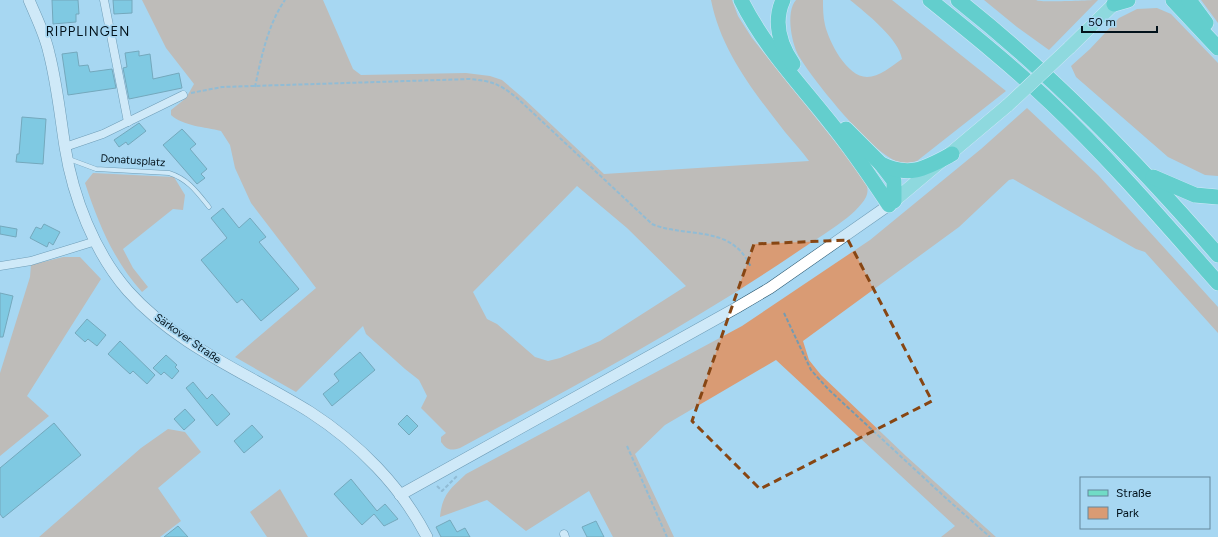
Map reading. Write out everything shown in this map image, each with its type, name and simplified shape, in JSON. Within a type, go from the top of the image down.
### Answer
[{"type":"highway","points":[[741,0],[752,23],[785,67],[866,168],[891,203]]},
{"type":"highway","points":[[783,0],[778,26],[782,44],[786,53],[837,118],[881,164],[894,181],[891,203]]},
{"type":"highway","points":[[930,0],[992,50],[1056,108],[1130,184],[1218,283]]},
{"type":"highway","points":[[958,0],[1007,39],[1064,92],[1146,174],[1218,255]]},
{"type":"highway","points":[[1176,1],[1218,37]]},
{"type":"highway","points":[[1176,1],[1218,48]]},
{"type":"highway","points":[[881,164],[901,171],[913,171],[928,167],[952,154]]},
{"type":"highway","points":[[1146,174],[1194,195],[1218,197]]},
{"type":"main road","name":"Särkover Straße","points":[[29,0],[49,51],[66,152],[73,184],[84,215],[96,241],[128,290],[149,311],[181,336],[210,356],[310,412],[365,455],[400,495],[427,537]]},
{"type":"main road","points":[[400,495],[770,288],[891,203],[952,154],[1008,105],[1120,2]]},
{"type":"street","points":[[104,0],[128,122]]},
{"type":"street","name":"Donatusplatz","points":[[66,152],[182,95]]},
{"type":"street","points":[[0,266],[31,261],[96,241]]},
{"type":"lane","name":"Donatusplatz","points":[[66,152],[96,169],[169,173],[179,176],[190,183],[209,207]]},
{"type":"path","points":[[255,87],[260,59],[270,32],[285,0]]},
{"type":"path","points":[[182,95],[206,89],[470,79],[490,81],[502,86],[516,98],[652,224],[661,228],[727,241],[737,247],[751,267]]},
{"type":"path","points":[[784,313],[811,370],[829,390],[990,537]]},
{"type":"path","points":[[626,446],[667,537]]},
{"type":"highlighted area","points":[[848,240],[932,401],[760,489],[692,421],[754,244]]},
{"type":"green space","points":[[142,0],[323,0],[353,69],[361,75],[466,73],[490,76],[502,80],[604,174],[809,161],[762,102],[740,70],[722,37],[711,0],[732,0],[738,16],[752,38],[865,179],[867,194],[855,211],[838,225],[761,276],[677,328],[460,448],[449,449],[441,442],[441,437],[446,433],[421,408],[427,396],[419,380],[366,334],[363,326],[296,392],[235,357],[316,288],[251,203],[235,168],[230,145],[221,131],[194,126],[182,122],[171,115],[171,110],[186,98],[194,84],[166,48]],"holes":[[[577,186],[627,228],[686,286],[600,341],[560,358],[548,361],[535,357],[497,324],[487,319],[473,292]]]},
{"type":"green space","points":[[796,0],[823,0],[824,22],[830,40],[846,65],[860,75],[872,77],[885,71],[902,59],[900,51],[895,43],[881,27],[850,0],[892,0],[1006,91],[917,161],[902,163],[896,161],[872,144],[844,115],[818,84],[800,58],[794,46],[790,20],[793,5]]},
{"type":"green space","points":[[984,0],[1098,0],[1049,50],[1017,27]]},
{"type":"green space","points":[[1201,0],[1218,0],[1218,23]]},
{"type":"green space","points":[[1157,8],[1171,14],[1218,63],[1218,176],[1205,175],[1168,157],[1076,77],[1071,66],[1090,49],[1119,18],[1137,9]]},
{"type":"green space","points":[[1027,108],[1098,175],[1218,307],[1218,333],[1145,252],[1136,249],[1013,179],[1009,180],[959,227],[803,341],[809,360],[821,375],[906,456],[996,537],[941,537],[955,526],[776,360],[665,425],[635,454],[674,537],[613,537],[589,491],[526,531],[487,500],[440,517],[443,503],[448,493],[466,474],[742,326],[870,240],[981,149]]},
{"type":"green space","points":[[93,173],[174,177],[185,195],[183,210],[173,209],[123,249],[133,268],[148,287],[142,292],[123,268],[95,213],[85,183]]},
{"type":"green space","points":[[63,257],[80,257],[101,279],[27,396],[49,416],[0,456],[0,373],[30,277],[31,265]]},
{"type":"green space","points":[[168,429],[185,432],[201,452],[158,488],[181,521],[160,537],[39,537],[141,448]]},
{"type":"green space","points":[[280,489],[308,537],[267,537],[250,512]]},
{"type":"building","points":[[52,0],[78,0],[79,14],[76,14],[76,22],[53,24]]},
{"type":"building","points":[[113,0],[132,0],[132,13],[114,14]]},
{"type":"building","points":[[139,51],[139,56],[150,54],[153,79],[179,73],[182,88],[129,99],[123,68],[127,67],[125,53]]},
{"type":"building","points":[[77,52],[79,66],[88,65],[90,72],[112,69],[116,88],[68,95],[62,54]]},
{"type":"building","points":[[22,117],[46,119],[43,164],[16,162],[17,154],[19,154]]},
{"type":"building","points":[[139,123],[146,131],[128,145],[126,142],[119,147],[114,140]]},
{"type":"building","points":[[182,129],[196,144],[190,149],[207,169],[201,174],[205,178],[197,184],[163,145]]},
{"type":"building","points":[[223,208],[239,228],[250,218],[266,237],[259,242],[299,289],[261,321],[242,299],[237,303],[201,260],[227,238],[211,218]]},
{"type":"building","points":[[44,224],[60,232],[53,245],[49,242],[47,247],[30,238],[36,227],[41,229]]},
{"type":"building","points":[[0,226],[17,229],[16,237],[0,234]]},
{"type":"building","points":[[0,293],[13,296],[3,337],[0,337]]},
{"type":"building","points":[[87,319],[106,335],[97,346],[88,339],[85,342],[75,333]]},
{"type":"building","points":[[120,341],[155,375],[147,384],[133,371],[130,374],[108,354]]},
{"type":"building","points":[[360,352],[375,370],[332,406],[323,394],[339,381],[334,374]]},
{"type":"building","points":[[166,355],[177,365],[175,367],[179,371],[172,379],[164,372],[161,375],[153,368]]},
{"type":"building","points":[[193,382],[207,399],[212,394],[230,414],[217,426],[186,388]]},
{"type":"building","points":[[185,409],[195,420],[184,430],[174,419]]},
{"type":"building","points":[[407,415],[418,426],[409,435],[398,424]]},
{"type":"building","points":[[54,423],[81,455],[3,518],[0,514],[0,468]]},
{"type":"building","points":[[252,425],[263,437],[244,453],[234,441]]},
{"type":"building","points":[[351,479],[377,511],[385,504],[398,519],[384,526],[374,514],[362,525],[334,494]]},
{"type":"building","points":[[450,520],[457,532],[465,528],[470,537],[441,537],[436,527]]},
{"type":"building","points":[[596,521],[604,537],[587,537],[582,527]]},
{"type":"building","points":[[178,526],[188,537],[164,537]]},
{"type":"district","name":"RIPPLINGEN","points":[[88,31]]}]
